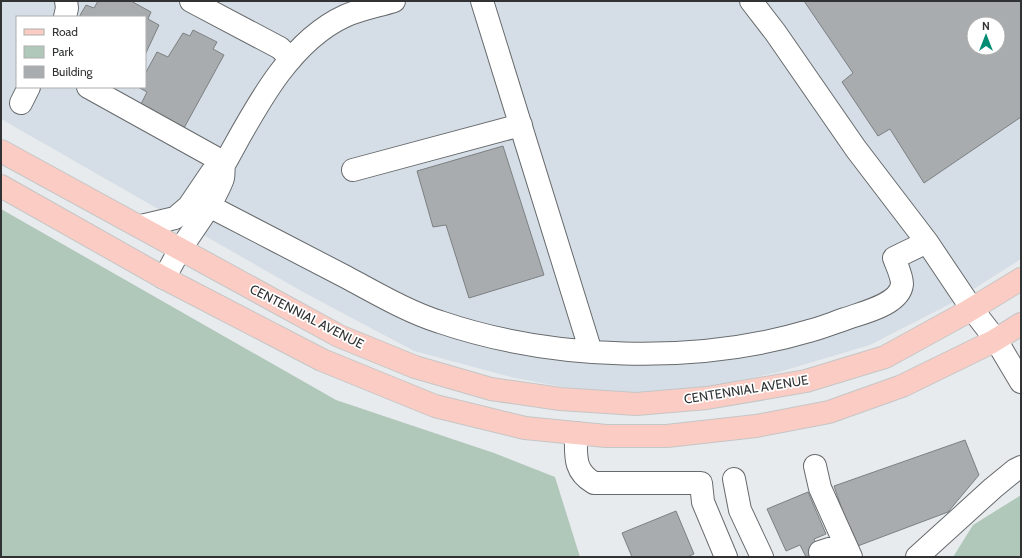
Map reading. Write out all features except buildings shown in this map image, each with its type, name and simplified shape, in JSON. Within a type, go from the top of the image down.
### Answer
[{"type":"main road","name":"CENTENNIAL AVENUE","points":[[1,151],[141,226],[339,336],[415,367],[491,389],[560,399],[636,404],[707,398],[806,381],[885,357],[972,309],[1021,279]]},
{"type":"main road","points":[[1,186],[164,278],[322,360],[435,406],[525,428],[606,436],[667,436],[756,426],[829,412],[902,386],[996,340],[1021,324]]},
{"type":"lane","points":[[65,16],[67,8],[66,1]]},
{"type":"lane","points":[[191,1],[280,48],[291,59]]},
{"type":"lane","points":[[482,1],[591,352]]},
{"type":"lane","points":[[751,1],[775,32],[856,149],[927,242],[972,309],[996,340],[1021,382]]},
{"type":"lane","points":[[164,278],[209,206],[223,179],[224,165],[261,98],[291,59],[317,33],[343,17],[366,8],[388,2]]},
{"type":"lane","points":[[90,88],[224,165]]},
{"type":"lane","points":[[353,170],[521,125]]},
{"type":"lane","points":[[141,226],[175,218],[189,206],[212,172],[224,165]]},
{"type":"lane","points":[[209,206],[392,301],[438,322],[512,342],[570,351],[607,354],[684,352],[725,349],[770,341],[809,331],[884,305],[897,296],[902,285],[894,258],[927,242]]},
{"type":"lane","points":[[576,433],[576,454],[578,465],[584,477],[594,483],[701,483],[703,502],[726,557]]},
{"type":"lane","points":[[815,466],[820,488],[848,550],[820,552]]},
{"type":"lane","points":[[917,557],[993,488],[1021,467]]},
{"type":"lane","points":[[734,479],[740,510],[762,557]]},
{"type":"shaded area","points":[[1,1],[1021,1],[1021,259],[950,304],[870,345],[779,372],[692,391],[625,393],[563,387],[515,378],[414,351],[303,292],[1,119]]},
{"type":"green space","points":[[1,209],[336,400],[494,453],[555,477],[580,557],[1,557]]},
{"type":"green space","points":[[1021,495],[1021,557],[953,557],[973,525]]}]
